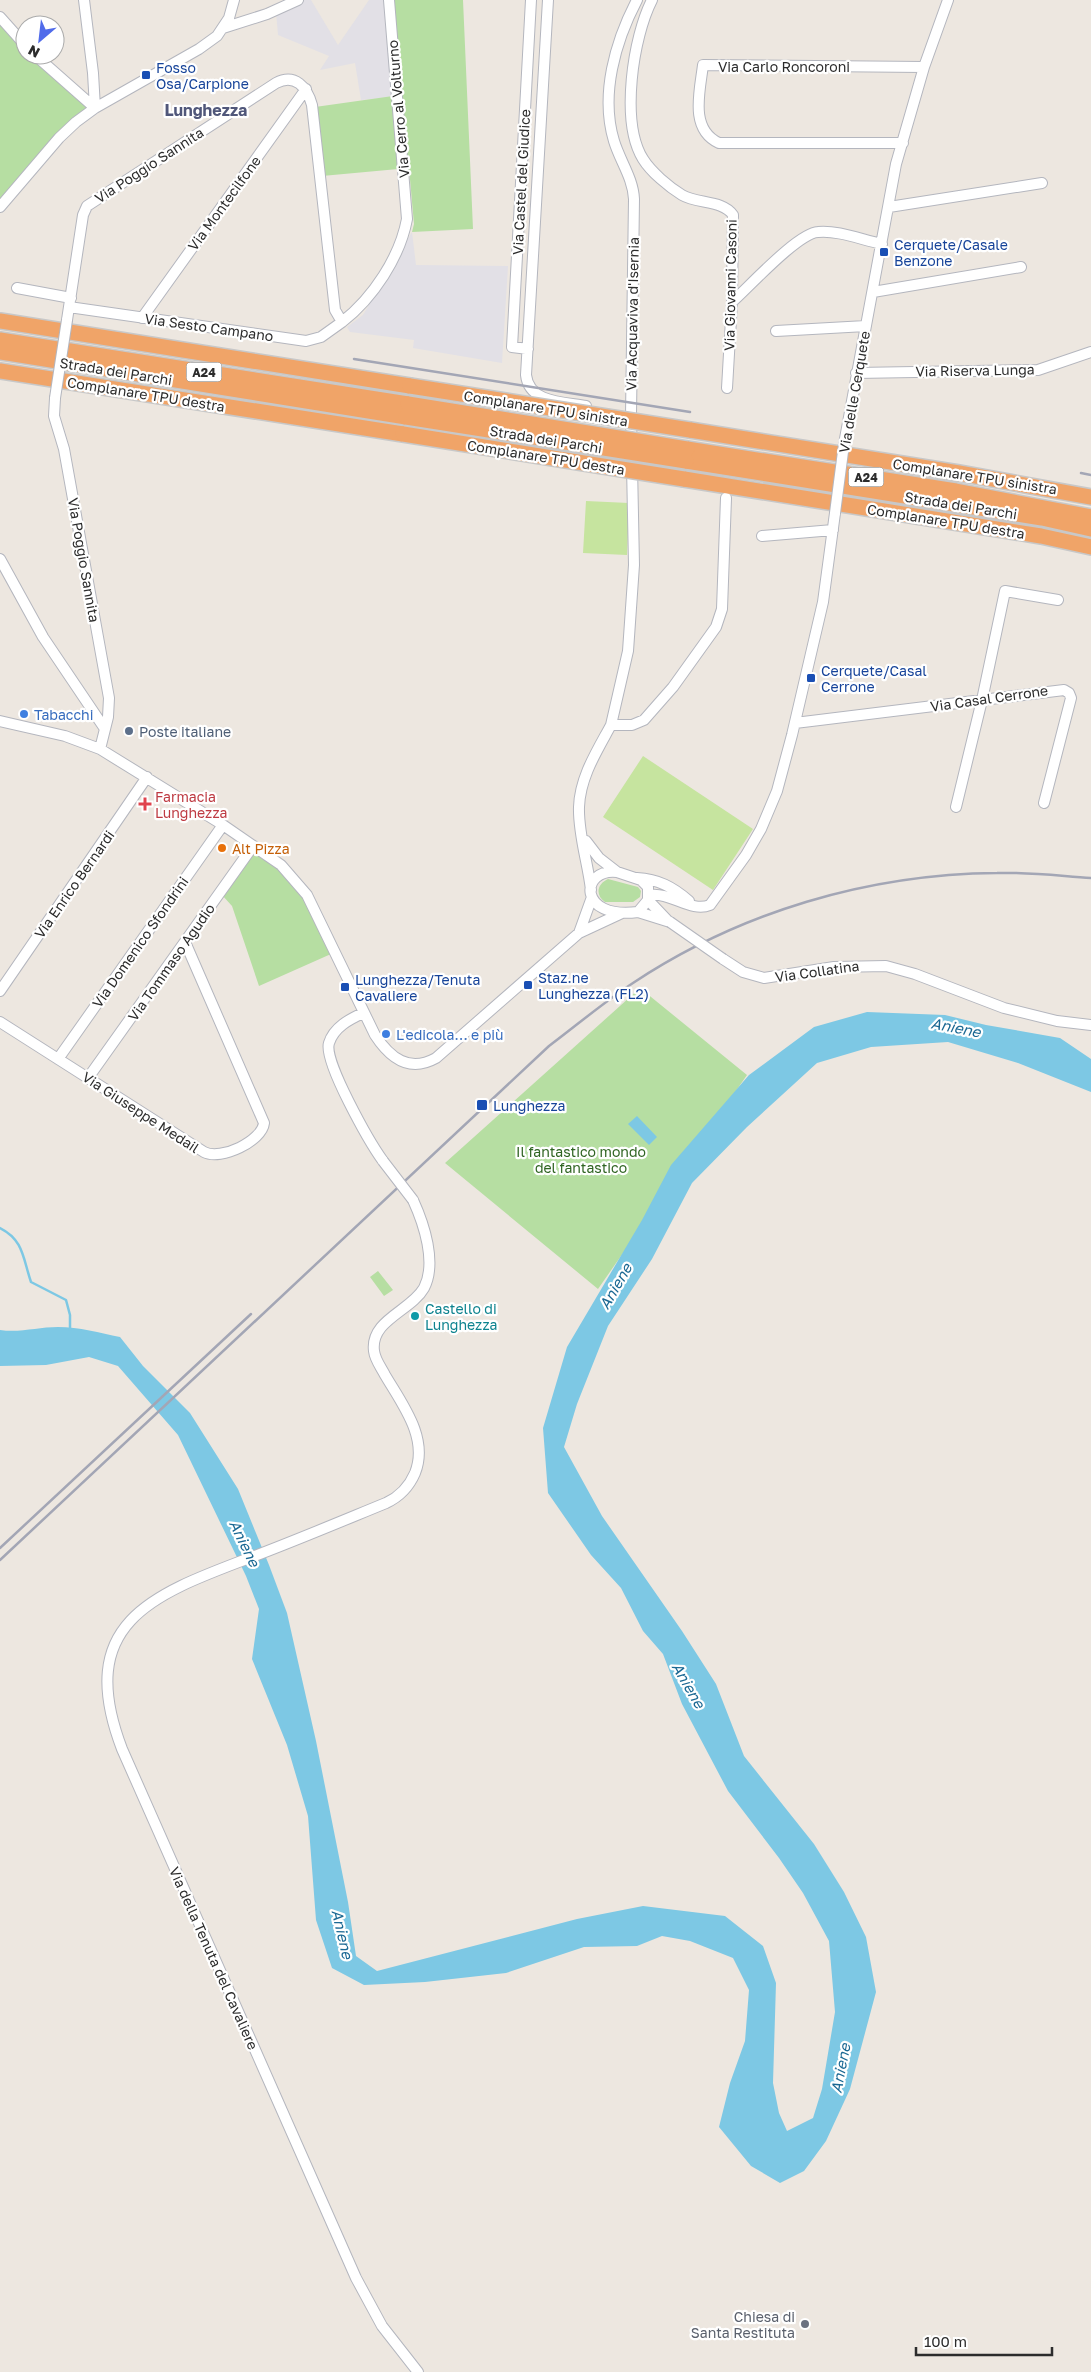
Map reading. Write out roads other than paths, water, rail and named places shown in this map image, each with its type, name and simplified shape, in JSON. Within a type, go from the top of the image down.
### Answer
[{"type":"highway","name":"Complanare TPU sinistra","points":[[0,322],[1046,487],[1091,497]]},
{"type":"highway","name":"Strada dei Parchi","points":[[0,340],[407,410],[1043,512],[1091,517]]},
{"type":"highway","name":"Strada dei Parchi","points":[[0,352],[407,410]]},
{"type":"highway","name":"Complanare TPU destra","points":[[0,371],[1041,536],[1091,548]]},
{"type":"highway","name":"Strada dei Parchi","points":[[1043,512],[1091,529]]},
{"type":"street","points":[[84,0],[94,74],[95,108]]},
{"type":"street","points":[[224,28],[234,0]]},
{"type":"street","points":[[0,207],[60,138],[95,108],[205,45],[224,28],[267,14],[298,0]]},
{"type":"street","name":"Via Cerro al Volturno","points":[[342,322],[362,305],[385,271],[402,239],[406,219],[389,0]]},
{"type":"street","name":"Via Castel del Giudice","points":[[528,349],[512,347],[531,0]]},
{"type":"street","name":"Via Castel del Giudice","points":[[548,0],[527,382],[537,395],[631,415]]},
{"type":"street","name":"Via Acquaviva d'Isernia","points":[[611,725],[628,651],[634,565],[631,415],[634,196],[630,178],[613,139],[608,106],[615,57],[625,26],[637,0]]},
{"type":"street","name":"Via Giovanni Casoni","points":[[652,0],[638,35],[631,92],[632,116],[639,150],[648,166],[681,194],[696,202],[723,206],[732,213],[734,220],[732,302],[727,388]]},
{"type":"street","name":"Via delle Cerquete","points":[[696,906],[705,906],[714,901],[761,829],[777,791],[823,602],[844,444],[856,373],[902,143],[924,67],[948,0]]},
{"type":"street","points":[[0,17],[15,34]]},
{"type":"street","points":[[46,65],[95,108]]},
{"type":"street","name":"Via Carlo Roncoroni","points":[[902,143],[718,143],[705,134],[700,122],[698,105],[703,66],[924,67]]},
{"type":"street","name":"Via Poggio Sannita","points":[[100,749],[109,712],[108,693],[64,449],[54,416],[55,398],[83,215],[87,206],[276,83],[285,79],[294,80],[306,89]]},
{"type":"street","points":[[306,89],[314,114],[333,302],[342,322]]},
{"type":"street","name":"Via Montecilfone","points":[[142,318],[306,89]]},
{"type":"street","points":[[889,207],[1042,183]]},
{"type":"street","points":[[732,302],[792,246],[811,233],[827,232],[882,244]]},
{"type":"street","points":[[873,292],[1022,267]]},
{"type":"street","name":"Via Sesto Campano","points":[[17,288],[70,303],[142,318],[306,341],[322,337],[342,322]]},
{"type":"street","points":[[776,331],[866,326]]},
{"type":"street","name":"Via Riserva Lunga","points":[[856,373],[1038,370],[1091,352]]},
{"type":"street","points":[[649,897],[638,912],[622,913],[600,908],[591,894],[579,814],[581,790],[590,766],[611,725],[628,726],[644,720],[674,687],[716,627],[722,608],[726,498]]},
{"type":"street","points":[[762,536],[833,530]]},
{"type":"street","points":[[0,558],[43,637],[105,729]]},
{"type":"street","points":[[956,807],[982,700],[1005,591],[1058,600]]},
{"type":"street","name":"Via Casal Cerrone","points":[[795,723],[1059,689],[1069,693],[1070,700],[1044,803]]},
{"type":"street","points":[[0,721],[65,736],[100,749],[223,825],[286,870],[307,896],[377,1039],[393,1057],[408,1064],[426,1063],[442,1053],[579,933],[622,913]]},
{"type":"street","name":"Via Enrico Bernardi","points":[[0,991],[148,777]]},
{"type":"street","name":"Via Domenico Sfondrini","points":[[58,1059],[223,825]]},
{"type":"street","points":[[583,836],[595,854],[617,872],[645,883],[649,897]]},
{"type":"street","name":"Via Tommaso Agudio","points":[[88,1078],[253,846]]},
{"type":"street","points":[[579,933],[593,882],[600,875],[617,872]]},
{"type":"street","points":[[636,878],[650,879],[666,884],[696,906]]},
{"type":"street","points":[[649,897],[669,896],[696,906]]},
{"type":"street","name":"Via Collatina","points":[[649,897],[670,922],[743,972],[764,978],[834,967],[886,966],[920,976],[1004,1008],[1057,1021],[1091,1025]]},
{"type":"street","name":"Via Collatina","points":[[638,912],[670,922]]},
{"type":"street","name":"Via Giuseppe Medail","points":[[0,1022],[210,1155],[228,1154],[261,1132],[264,1127],[263,1120],[185,942]]},
{"type":"street","name":"Via della Tenuta del Cavaliere","points":[[363,1013],[344,1023],[336,1031],[329,1042],[328,1054],[356,1114],[383,1161],[413,1200],[428,1252],[429,1274],[420,1294],[380,1328],[374,1345],[377,1361],[416,1432],[418,1455],[414,1474],[403,1491],[390,1501],[213,1571],[162,1595],[144,1606],[131,1620],[117,1642],[110,1660],[106,1684],[108,1704],[126,1759],[359,2283],[382,2326],[418,2372]]},
{"type":"water","name":"Aniene","points":[[867,1012],[945,1015],[986,1025],[1060,1038],[1091,1059],[1091,1092],[1018,1063],[948,1042],[871,1047],[817,1063],[747,1127],[692,1183],[652,1259],[608,1326],[577,1404],[564,1447],[602,1516],[682,1631],[716,1684],[744,1756],[814,1844],[844,1892],[866,1937],[876,1992],[850,2089],[826,2141],[804,2171],[780,2183],[751,2166],[719,2127],[730,2083],[745,2041],[749,1990],[733,1958],[690,1941],[662,1936],[637,1946],[584,1947],[506,1973],[425,1982],[364,1985],[332,1968],[316,1920],[308,1816],[287,1745],[252,1659],[259,1609],[246,1576],[178,1435],[118,1366],[89,1357],[46,1365],[0,1366],[0,1330],[15,1331],[66,1327],[120,1337],[143,1366],[190,1413],[238,1489],[287,1613],[316,1741],[348,1902],[356,1956],[377,1971],[577,1919],[643,1906],[725,1916],[763,1946],[776,1983],[773,2083],[779,2113],[787,2131],[813,2118],[822,2089],[835,2012],[829,1941],[803,1893],[728,1791],[682,1704],[663,1654],[643,1631],[621,1588],[591,1555],[548,1493],[543,1428],[567,1347],[642,1220],[671,1165],[749,1075],[814,1027]]},
{"type":"water","points":[[637,1116],[657,1137],[649,1145],[628,1124]]},
{"type":"waterway","points":[[0,1228],[14,1238],[18,1244],[22,1251],[31,1282],[66,1300],[70,1315],[70,1330]]},
{"type":"railway","points":[[354,359],[690,412]]},
{"type":"railway","points":[[1081,473],[1091,475]]},
{"type":"railway","points":[[0,1560],[549,1046],[633,983],[674,958],[717,936],[761,917],[853,890],[949,875],[1020,873],[1091,878]]},
{"type":"railway","points":[[0,1548],[251,1314]]},
{"type":"place","name":"Fosso Osa/Carpione","points":[[146,75]]},
{"type":"place","name":"Cerquete/Casale Benzone","points":[[884,252]]},
{"type":"place","name":"Cerquete/Casal Cerrone","points":[[811,678]]},
{"type":"place","name":"Tabacchi","points":[[24,714]]},
{"type":"place","name":"Poste italiane","points":[[129,731]]},
{"type":"place","name":"Farmacia Lunghezza","points":[[145,804]]},
{"type":"place","name":"Alt Pizza","points":[[222,848]]},
{"type":"place","name":"Staz.ne Lunghezza (FL2)","points":[[528,985]]},
{"type":"place","name":"Lunghezza/Tenuta Cavaliere","points":[[345,987]]},
{"type":"place","name":"L'edicola… e più","points":[[386,1034]]},
{"type":"place","name":"Lunghezza","points":[[482,1105]]},
{"type":"place","name":"Castello di Lunghezza","points":[[415,1316]]},
{"type":"place","name":"Chiesa di Santa Restituta","points":[[805,2324]]},
{"type":"district","name":"Lunghezza","points":[[206,110]]},
{"type":"park label","name":"Il fantastico mondo del fantastico","points":[[581,1160]]}]
